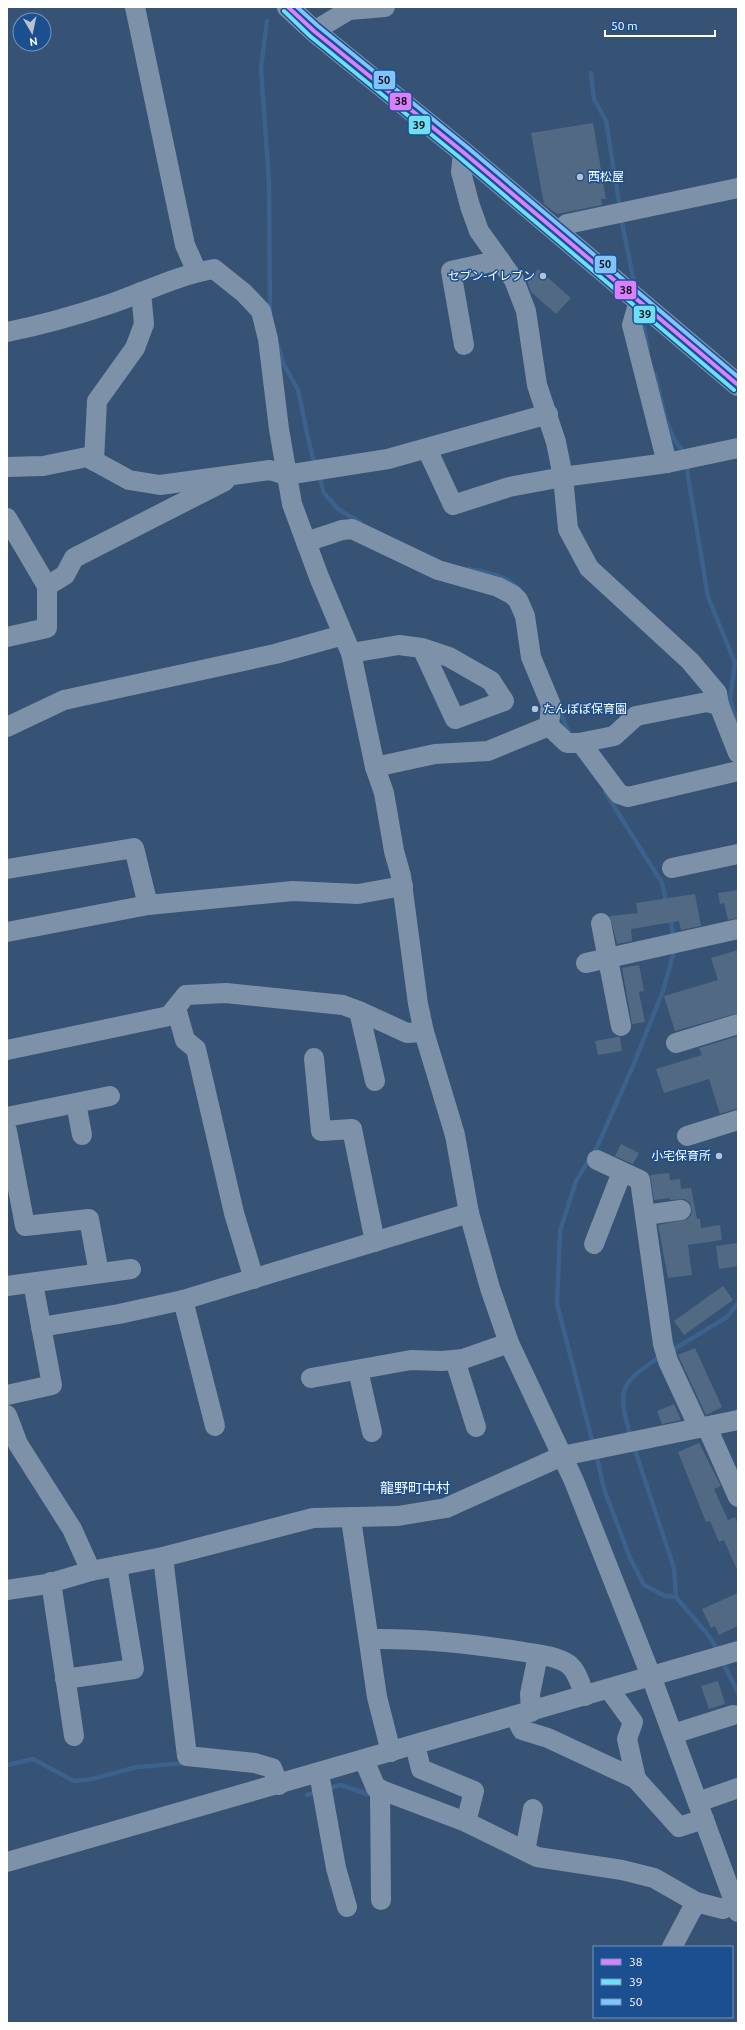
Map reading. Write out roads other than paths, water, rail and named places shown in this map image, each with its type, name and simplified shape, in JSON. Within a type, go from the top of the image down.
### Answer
[{"type":"highway","points":[[288,7],[314,31],[464,152],[738,385]]},
{"type":"street","points":[[135,7],[185,245],[197,272]]},
{"type":"street","points":[[314,31],[349,8],[385,7]]},
{"type":"street","points":[[464,152],[462,172],[470,206],[479,230],[514,280],[526,311],[537,385],[548,414],[562,477],[568,528],[589,568],[690,661],[717,693],[719,705],[738,753]]},
{"type":"street","points":[[558,232],[567,224],[738,188]]},
{"type":"street","points":[[464,345],[451,271],[500,260]]},
{"type":"street","points":[[7,332],[32,327],[110,304],[197,272],[214,270],[244,293],[261,311],[268,339],[286,474],[292,504],[351,653],[375,767],[384,793],[394,852],[403,886],[418,1004],[424,1032],[455,1135],[469,1213],[490,1288],[509,1343],[574,1481],[651,1676],[737,1906],[723,1909],[696,1902],[654,1878],[622,1870],[537,1857],[466,1822],[376,1788],[364,1760]]},
{"type":"street","points":[[94,461],[97,401],[135,348],[144,324],[141,292]]},
{"type":"street","points":[[639,301],[632,325],[667,463]]},
{"type":"street","points":[[7,467],[43,466],[87,457],[129,480],[160,485],[270,470],[286,474],[388,459],[548,414]]},
{"type":"street","points":[[427,449],[453,505],[509,487],[562,477],[667,463],[738,448]]},
{"type":"street","points":[[47,586],[65,575],[74,558],[195,498],[236,475]]},
{"type":"street","points":[[7,518],[47,586],[47,628],[7,637]]},
{"type":"street","points":[[306,542],[342,530],[352,529],[438,570],[498,587],[512,594],[518,600],[525,616],[531,657],[551,705],[549,726]]},
{"type":"street","points":[[7,727],[64,700],[275,654],[343,635]]},
{"type":"street","points":[[351,653],[399,645],[422,648]]},
{"type":"street","points":[[549,726],[568,743],[581,743],[614,736],[636,716],[707,702],[719,705]]},
{"type":"street","points":[[375,767],[435,754],[488,750],[549,726]]},
{"type":"street","points":[[581,743],[619,794],[628,797],[738,771]]},
{"type":"street","points":[[7,869],[134,848],[148,905]]},
{"type":"street","points":[[672,868],[738,854]]},
{"type":"street","points":[[7,932],[148,905],[293,892],[358,894],[403,886]]},
{"type":"street","points":[[601,923],[621,1026]]},
{"type":"street","points":[[586,963],[738,929]]},
{"type":"street","points":[[7,1050],[169,1016],[186,995],[226,993],[343,1006],[359,1011],[407,1033],[424,1032]]},
{"type":"street","points":[[176,1008],[185,1040],[196,1049],[234,1213],[254,1279]]},
{"type":"street","points":[[359,1011],[375,1081]]},
{"type":"street","points":[[676,1043],[738,1024]]},
{"type":"street","points":[[314,1058],[321,1131],[352,1129],[375,1242]]},
{"type":"street","points":[[7,1117],[110,1096]]},
{"type":"street","points":[[76,1103],[82,1134]]},
{"type":"street","points":[[687,1136],[738,1120]]},
{"type":"street","points":[[7,1131],[25,1226],[89,1219],[99,1273]]},
{"type":"street","points":[[597,1160],[640,1180],[663,1344],[668,1361],[738,1497]]},
{"type":"street","points":[[594,1244],[622,1172]]},
{"type":"street","points":[[645,1215],[681,1210]]},
{"type":"street","points":[[41,1327],[119,1314],[183,1300],[469,1213]]},
{"type":"street","points":[[7,1286],[131,1269]]},
{"type":"street","points":[[7,1396],[52,1384],[33,1283]]},
{"type":"street","points":[[183,1300],[215,1426]]},
{"type":"street","points":[[311,1378],[411,1360],[455,1360],[509,1343]]},
{"type":"street","points":[[455,1360],[476,1427]]},
{"type":"street","points":[[358,1370],[372,1432]]},
{"type":"street","points":[[7,1415],[8,1423],[18,1444],[72,1529],[91,1571]]},
{"type":"street","points":[[7,1590],[51,1582],[91,1571],[162,1556],[313,1518],[398,1516],[446,1508],[562,1456],[738,1420]]},
{"type":"street","points":[[351,1518],[377,1697],[392,1752]]},
{"type":"street","points":[[162,1556],[186,1756],[255,1763],[272,1768],[279,1785]]},
{"type":"street","points":[[65,1679],[134,1669],[117,1566]]},
{"type":"street","points":[[51,1582],[74,1736]]},
{"type":"street","points":[[369,1639],[413,1638],[463,1642],[538,1655],[567,1663],[573,1668],[585,1696]]},
{"type":"street","points":[[7,1862],[279,1785],[734,1652]]},
{"type":"street","points":[[538,1655],[530,1694],[523,1714],[522,1730],[548,1738],[636,1779],[679,1827],[701,1811],[738,1788]]},
{"type":"street","points":[[609,1689],[633,1722],[627,1739],[636,1779]]},
{"type":"street","points":[[673,1734],[733,1715]]},
{"type":"street","points":[[414,1745],[421,1770],[474,1791],[466,1822]]},
{"type":"street","points":[[319,1773],[336,1868],[347,1907]]},
{"type":"street","points":[[380,1789],[381,1900]]},
{"type":"street","points":[[525,1851],[533,1809]]},
{"type":"street","points":[[673,1946],[696,1902]]},
{"type":"waterway","points":[[267,21],[261,68],[269,182],[270,314]]},
{"type":"waterway","points":[[591,73],[594,99],[606,121],[620,208]]},
{"type":"waterway","points":[[621,218],[635,287]]},
{"type":"waterway","points":[[642,317],[648,349]]},
{"type":"waterway","points":[[278,345],[283,363],[298,390],[310,447],[316,467]]},
{"type":"waterway","points":[[655,374],[666,420],[674,439],[685,454]]},
{"type":"waterway","points":[[686,464],[708,597],[735,663],[730,699],[738,725]]},
{"type":"waterway","points":[[319,475],[324,493],[338,509],[361,523]]},
{"type":"waterway","points":[[469,569],[502,577],[514,584],[518,589]]},
{"type":"waterway","points":[[558,707],[570,735]]},
{"type":"waterway","points":[[605,792],[662,883],[667,904]]},
{"type":"waterway","points":[[670,917],[674,939]]},
{"type":"waterway","points":[[593,1444],[557,1304],[560,1231],[576,1181],[597,1147],[633,1066],[663,991],[675,948]]},
{"type":"waterway","points":[[671,1351],[727,1317],[738,1303]]},
{"type":"waterway","points":[[631,1438],[624,1409],[623,1398],[625,1390],[629,1382],[636,1374],[661,1356]]},
{"type":"waterway","points":[[634,1447],[674,1568],[676,1597]]},
{"type":"waterway","points":[[596,1453],[604,1489],[630,1558],[644,1585],[665,1596],[676,1597],[709,1636],[718,1651]]},
{"type":"waterway","points":[[722,1660],[738,1693]]},
{"type":"waterway","points":[[7,1765],[33,1759],[74,1781],[92,1779],[137,1767],[186,1763]]},
{"type":"waterway","points":[[326,1789],[340,1785],[374,1796]]},
{"type":"waterway","points":[[307,1795],[317,1792]]},
{"type":"place","name":"西松屋","points":[[580,177]]},
{"type":"place","name":"セブン-イレブン","points":[[543,276]]},
{"type":"place","name":"たんぽぽ保育園","points":[[535,709]]},
{"type":"place","name":"小宅保育所","points":[[719,1156]]},
{"type":"district","name":"龍野町中村","points":[[415,1488]]}]
